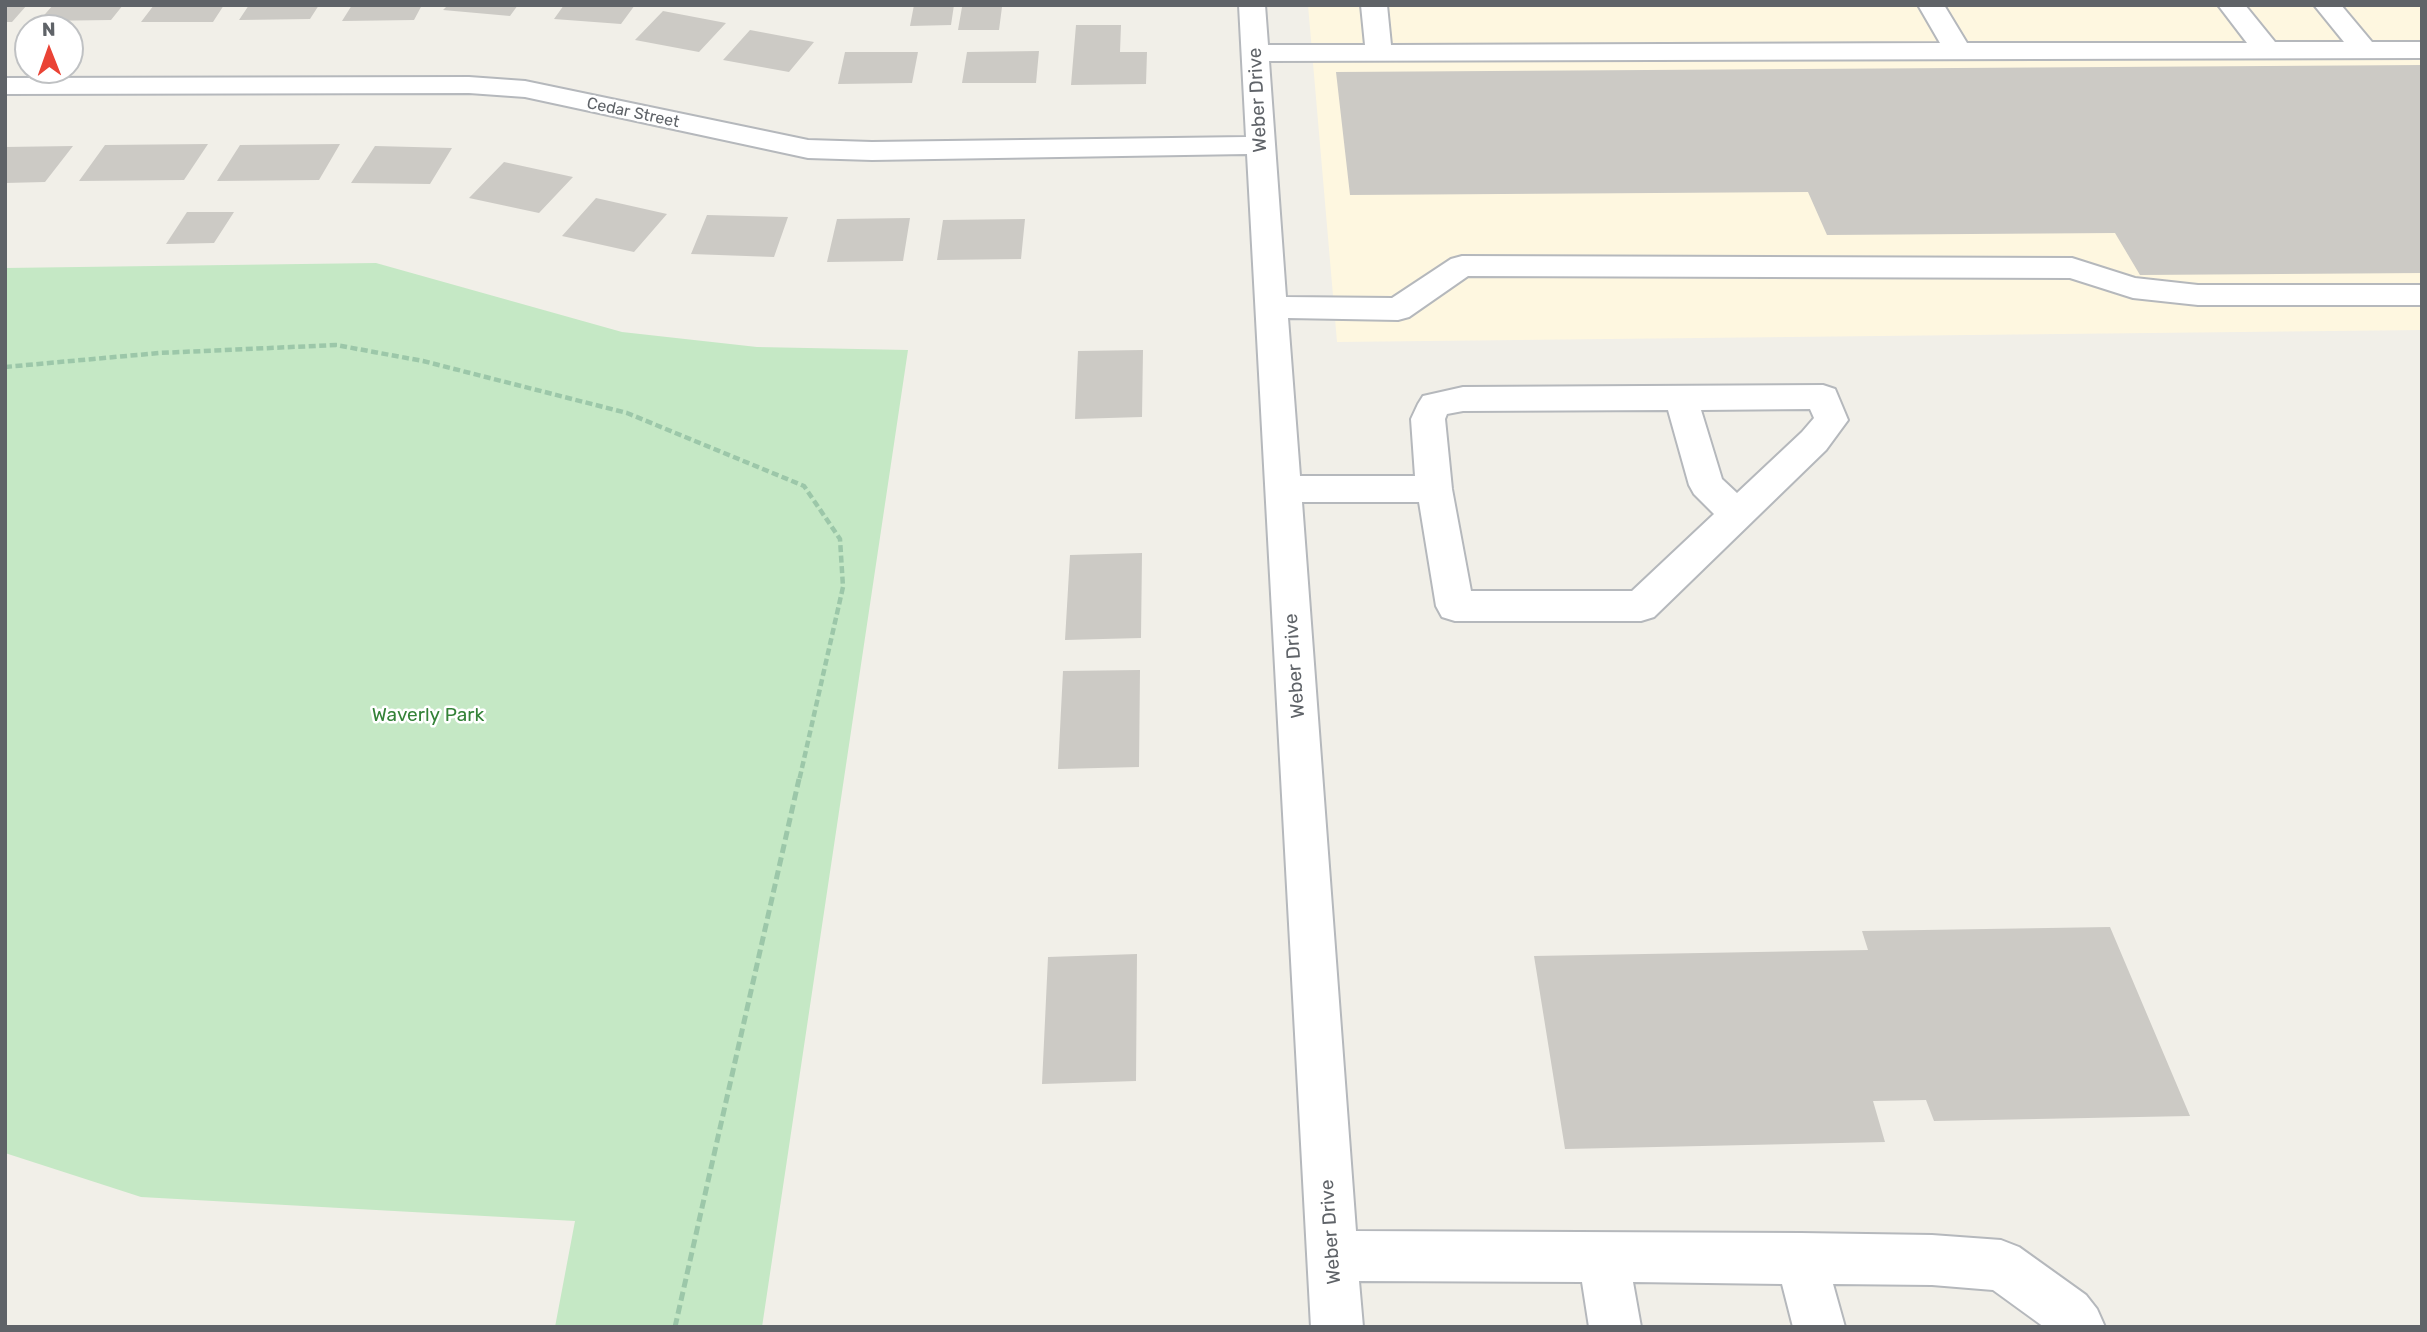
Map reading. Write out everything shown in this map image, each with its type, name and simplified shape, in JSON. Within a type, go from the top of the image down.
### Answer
[{"type":"street","name":"Weber Drive","points":[[1252,5],[1337,1327]]},
{"type":"street","points":[[1374,5],[1379,53]]},
{"type":"street","points":[[1931,5],[1958,51]]},
{"type":"street","points":[[2231,5],[2268,51]]},
{"type":"street","points":[[2327,5],[2364,50]]},
{"type":"street","points":[[1255,53],[2422,50]]},
{"type":"street","name":"Cedar Street","points":[[5,86],[480,86],[525,89],[808,149],[872,151],[1260,145]]},
{"type":"street","points":[[1272,307],[1398,309],[1462,266],[2072,268],[2133,288],[2198,295],[2422,295]]},
{"type":"street","points":[[1823,397],[1831,420],[1814,440],[1641,606],[1455,606],[1434,489],[1428,419],[1435,404],[1463,400],[1681,398],[1823,397]]},
{"type":"street","points":[[1681,398],[1706,485],[1736,514]]},
{"type":"street","points":[[1284,489],[1434,489]]},
{"type":"street","points":[[1332,1256],[1801,1258],[1932,1260],[2001,1265],[2068,1313],[2078,1327]]},
{"type":"street","points":[[1603,1257],[1615,1327]]},
{"type":"street","points":[[1801,1258],[1819,1327]]},
{"type":"path","points":[[5,368],[159,354],[336,345],[423,361],[627,413],[804,486],[840,539],[843,587],[675,1327]]},
{"type":"shaded area","points":[[1308,5],[2422,5],[2422,330],[1337,342]]},
{"type":"green space","name":"Waverly Park","points":[[376,263],[622,332],[757,347],[908,350],[762,1327],[555,1327],[575,1221],[141,1197],[5,1153],[5,268]]},
{"type":"building","points":[[5,5],[27,5],[19,14],[14,14],[12,22],[5,22]]},
{"type":"building","points":[[53,5],[123,5],[111,20],[84,20],[84,14],[45,14]]},
{"type":"building","points":[[154,5],[224,5],[213,22],[141,22]]},
{"type":"building","points":[[249,5],[319,5],[310,19],[239,20]]},
{"type":"building","points":[[352,5],[422,5],[414,20],[342,21]]},
{"type":"building","points":[[448,5],[518,5],[510,16],[443,10]]},
{"type":"building","points":[[564,5],[635,5],[621,24],[554,19]]},
{"type":"building","points":[[914,5],[954,5],[951,25],[910,26]]},
{"type":"building","points":[[962,7],[1002,7],[999,30],[958,30]]},
{"type":"building","points":[[663,11],[726,23],[699,52],[635,40]]},
{"type":"building","points":[[1076,25],[1121,25],[1120,52],[1147,52],[1146,84],[1071,85]]},
{"type":"building","points":[[750,30],[814,42],[789,72],[723,60]]},
{"type":"building","points":[[1039,51],[1036,83],[962,83],[967,52]]},
{"type":"building","points":[[845,52],[918,52],[912,83],[838,84]]},
{"type":"building","points":[[2422,65],[2422,273],[2140,275],[2115,233],[1827,235],[1808,192],[1350,195],[1336,72]]},
{"type":"building","points":[[208,144],[184,180],[79,181],[105,145]]},
{"type":"building","points":[[340,144],[319,180],[217,181],[240,145]]},
{"type":"building","points":[[73,146],[45,182],[5,183],[5,147]]},
{"type":"building","points":[[375,146],[452,148],[430,184],[351,183]]},
{"type":"building","points":[[504,162],[573,177],[539,213],[469,198]]},
{"type":"building","points":[[596,198],[667,214],[634,252],[562,236]]},
{"type":"building","points":[[187,212],[234,212],[214,243],[166,244]]},
{"type":"building","points":[[707,215],[788,217],[774,257],[691,254]]},
{"type":"building","points":[[910,218],[903,261],[827,262],[837,219]]},
{"type":"building","points":[[1025,219],[1021,259],[937,260],[943,220]]},
{"type":"building","points":[[1143,350],[1142,417],[1075,419],[1078,351]]},
{"type":"building","points":[[1142,553],[1141,638],[1065,640],[1070,555]]},
{"type":"building","points":[[1140,670],[1139,767],[1058,769],[1063,671]]},
{"type":"building","points":[[2110,927],[2190,1116],[1934,1121],[1926,1100],[1873,1101],[1885,1142],[1565,1149],[1534,956],[1868,950],[1862,931]]},
{"type":"building","points":[[1137,954],[1136,1081],[1042,1084],[1048,957]]}]
